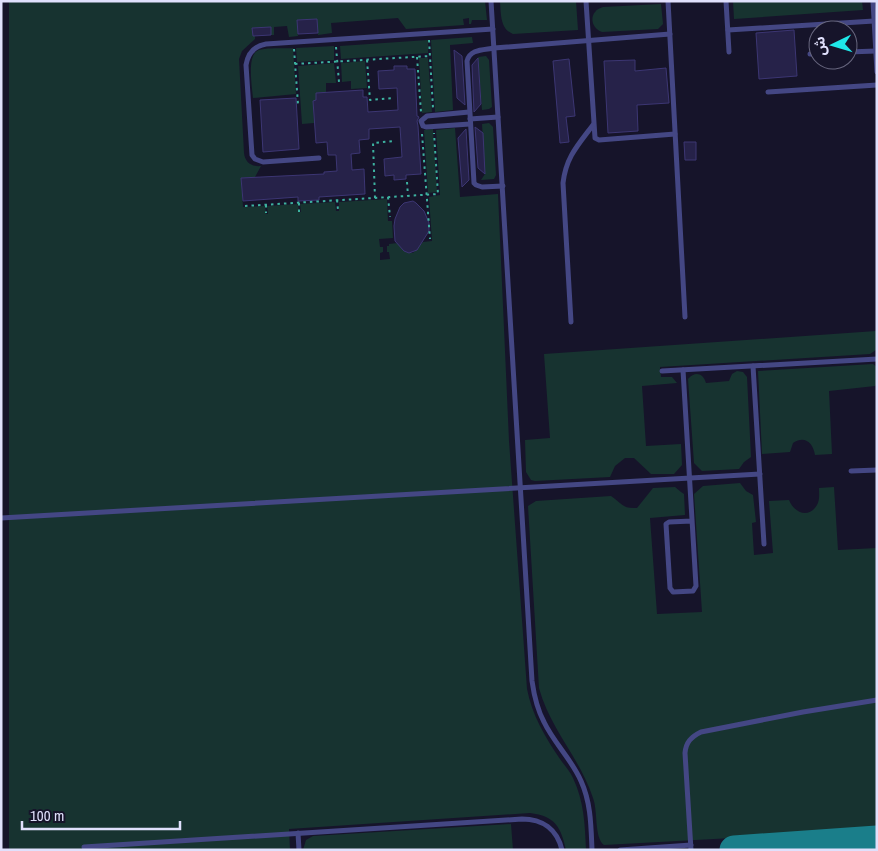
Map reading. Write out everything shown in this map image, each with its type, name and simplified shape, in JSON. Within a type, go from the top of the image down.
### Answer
[{"type":"lane","points":[[491,1],[532,681],[534,695],[544,722],[575,769],[586,791],[590,814],[592,850]]},
{"type":"lane","points":[[586,1],[595,138],[599,140],[675,134]]},
{"type":"lane","points":[[668,1],[686,317]]},
{"type":"lane","points":[[726,1],[729,52]]},
{"type":"lane","points":[[873,1],[877,72]]},
{"type":"lane","points":[[728,30],[874,21]]},
{"type":"lane","points":[[319,158],[264,162],[255,159],[252,155],[247,59],[250,53],[260,45],[493,30]]},
{"type":"lane","points":[[503,186],[482,187],[476,186],[474,183],[467,57],[474,51],[494,48],[670,34]]},
{"type":"lane","points":[[858,52],[876,51]]},
{"type":"lane","points":[[768,92],[877,85]]},
{"type":"lane","points":[[470,112],[424,117],[421,122],[426,127],[434,127],[498,117]]},
{"type":"lane","points":[[571,322],[564,173],[571,154],[593,125]]},
{"type":"lane","points":[[662,371],[877,359]]},
{"type":"lane","points":[[753,366],[764,544]]},
{"type":"lane","points":[[683,370],[689,478],[692,521],[696,589],[693,591],[673,592],[670,588],[666,524],[669,522],[692,521]]},
{"type":"lane","points":[[851,471],[877,470]]},
{"type":"lane","points":[[1,518],[760,474]]},
{"type":"lane","points":[[620,850],[691,847],[686,753],[687,744],[692,736],[720,728],[877,700]]},
{"type":"lane","points":[[84,847],[534,819],[554,831],[560,841],[562,850]]},
{"type":"lane","points":[[298,833],[299,850]]},
{"type":"path","points":[[429,34],[433,116]]},
{"type":"path","points":[[336,40],[339,82]]},
{"type":"path","points":[[294,42],[298,104]]},
{"type":"path","points":[[296,64],[430,56]]},
{"type":"path","points":[[417,57],[430,239]]},
{"type":"path","points":[[366,60],[370,100],[394,98]]},
{"type":"path","points":[[245,206],[438,194],[434,127]]},
{"type":"path","points":[[376,198],[373,143],[394,141]]},
{"type":"path","points":[[407,182],[408,196]]},
{"type":"path","points":[[388,197],[390,217]]},
{"type":"path","points":[[337,200],[338,210]]},
{"type":"path","points":[[299,203],[299,212]]},
{"type":"path","points":[[266,205],[266,213]]},
{"type":"green space","points":[[9,1],[485,1],[487,20],[472,20],[471,24],[469,24],[469,18],[463,19],[464,25],[406,29],[398,18],[331,23],[332,33],[318,35],[317,19],[297,20],[298,36],[289,37],[287,26],[274,27],[274,35],[271,35],[271,27],[253,28],[255,39],[242,51],[239,59],[244,153],[249,163],[254,166],[261,166],[255,177],[241,178],[243,207],[265,206],[266,214],[268,214],[267,206],[298,204],[299,212],[301,212],[300,204],[335,202],[336,211],[339,211],[339,202],[387,199],[388,221],[392,221],[393,238],[379,239],[380,247],[383,247],[383,252],[380,253],[380,260],[390,259],[389,252],[387,252],[389,244],[398,243],[404,251],[413,253],[423,242],[432,241],[429,197],[440,195],[436,130],[455,128],[460,197],[498,194],[509,441],[527,689],[532,708],[544,734],[570,773],[580,795],[586,850],[566,850],[562,835],[556,824],[545,817],[530,813],[289,829],[290,850],[9,850]]},
{"type":"green space","points":[[500,1],[576,1],[578,30],[513,34],[503,25]]},
{"type":"green space","points":[[733,1],[862,1],[863,10],[734,19]]},
{"type":"green space","points":[[661,4],[663,24],[658,29],[602,32],[595,27],[592,19],[595,12],[603,7]]},
{"type":"green space","points":[[472,37],[473,43],[450,45],[453,110],[435,112],[431,40]]},
{"type":"green space","points":[[428,40],[428,53],[341,59],[340,46]]},
{"type":"green space","points":[[334,46],[334,60],[297,62],[296,48]]},
{"type":"green space","points":[[293,48],[296,94],[253,98],[251,66],[254,54],[264,49]]},
{"type":"green space","points":[[486,56],[489,60],[492,107],[482,110],[478,57]]},
{"type":"green space","points":[[419,58],[428,58],[432,112],[422,113]]},
{"type":"green space","points":[[365,61],[367,88],[351,89],[351,81],[342,82],[341,63]]},
{"type":"green space","points":[[334,63],[336,83],[326,83],[326,92],[316,93],[316,100],[313,101],[314,123],[302,124],[298,66]]},
{"type":"green space","points":[[489,123],[493,127],[496,175],[494,179],[481,180],[485,174],[482,124]]},
{"type":"green space","points":[[433,129],[437,192],[428,193],[424,130]]},
{"type":"green space","points":[[876,331],[876,350],[870,354],[660,367],[661,377],[672,377],[677,383],[642,386],[646,446],[681,444],[682,465],[674,474],[651,474],[634,458],[625,458],[615,466],[610,477],[535,481],[531,480],[526,472],[525,440],[550,438],[544,354]]},
{"type":"green space","points":[[873,364],[877,367],[877,384],[875,386],[829,391],[832,454],[815,455],[810,444],[805,440],[801,440],[793,443],[790,452],[762,454],[758,371]]},
{"type":"green space","points":[[737,371],[743,372],[747,377],[751,457],[739,469],[702,471],[694,463],[688,379],[698,374],[703,377],[706,383],[729,381],[732,374]]},
{"type":"green space","points":[[740,483],[746,491],[753,495],[756,522],[752,523],[754,555],[773,553],[769,501],[789,500],[794,508],[802,513],[806,513],[810,512],[817,505],[819,488],[834,487],[838,550],[877,548],[877,830],[604,845],[597,830],[594,803],[587,783],[550,717],[539,688],[528,506],[536,501],[611,496],[625,506],[637,508],[653,488],[675,487],[684,494],[685,515],[650,518],[657,614],[702,612],[694,494],[703,486]]},
{"type":"green space","points":[[511,824],[513,850],[303,850],[306,840],[313,836]]},
{"type":"building","points":[[317,19],[318,33],[298,34],[297,20]]},
{"type":"building","points":[[271,27],[271,35],[253,36],[252,28]]},
{"type":"building","points":[[794,30],[797,76],[759,79],[756,33]]},
{"type":"building","points":[[454,50],[462,56],[465,105],[457,98]]},
{"type":"building","points":[[478,58],[481,104],[474,112],[472,65]]},
{"type":"building","points":[[569,59],[575,116],[566,117],[569,142],[560,143],[553,61]]},
{"type":"building","points":[[635,60],[635,71],[666,68],[669,103],[637,105],[638,131],[608,133],[604,61]]},
{"type":"building","points":[[394,66],[407,66],[407,69],[415,69],[421,174],[406,175],[406,179],[394,180],[394,175],[385,176],[384,159],[402,157],[400,127],[369,129],[369,139],[359,140],[360,153],[351,154],[352,170],[364,169],[365,194],[319,197],[319,200],[298,201],[298,197],[243,201],[241,178],[324,174],[324,172],[337,171],[336,155],[328,155],[327,142],[316,143],[313,101],[316,100],[316,93],[363,90],[363,97],[367,97],[368,112],[398,110],[397,88],[379,89],[378,71],[394,70]]},
{"type":"building","points":[[296,98],[299,149],[263,152],[260,100]]},
{"type":"building","points":[[475,127],[483,133],[485,174],[478,168]]},
{"type":"building","points":[[466,129],[469,180],[462,187],[458,138]]},
{"type":"building","points":[[684,142],[696,142],[696,160],[685,160]]},
{"type":"building","points":[[413,201],[424,211],[429,223],[429,231],[417,250],[409,253],[404,251],[395,241],[394,226],[400,207],[404,203]]},
{"type":"taxiway","points":[[734,850],[877,840]]}]
